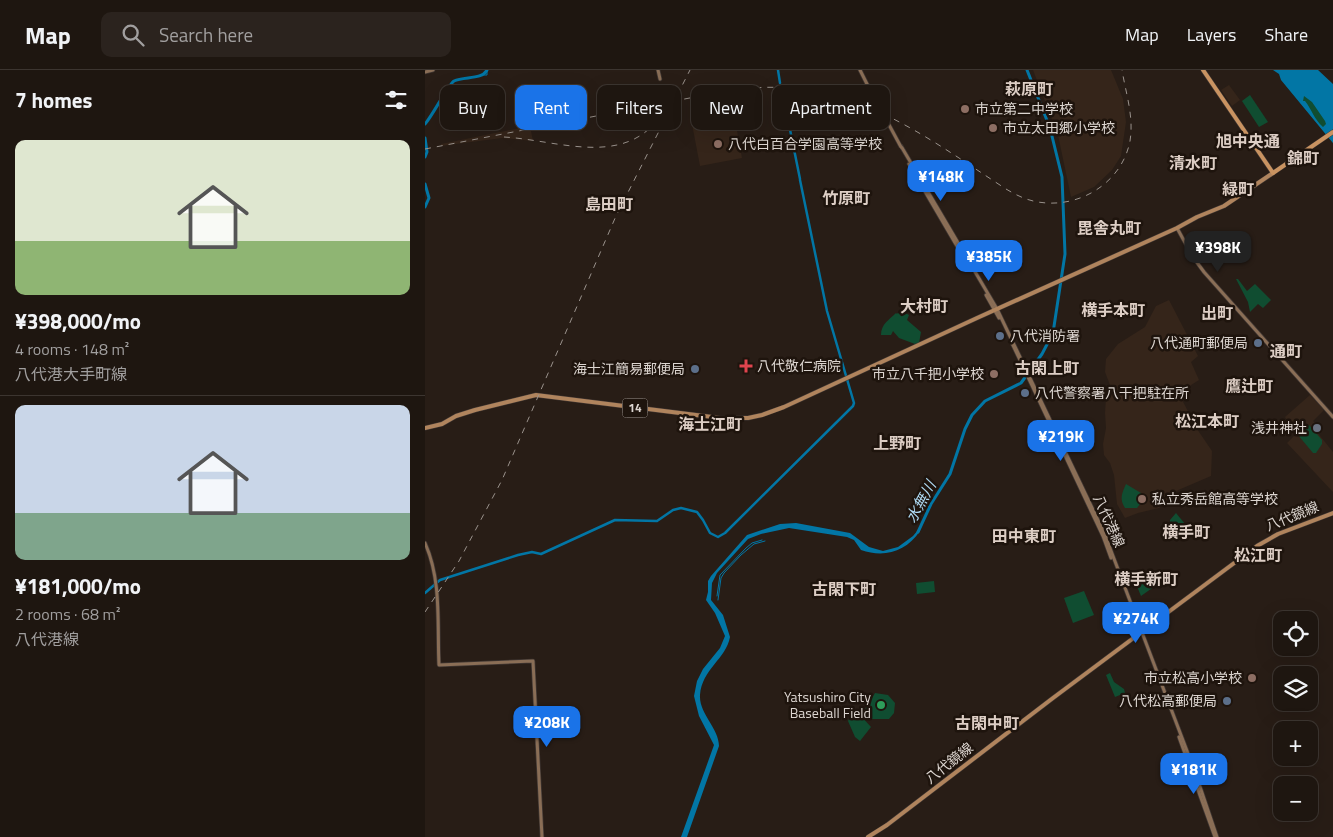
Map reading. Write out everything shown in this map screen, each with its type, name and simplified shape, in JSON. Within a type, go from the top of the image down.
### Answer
[{"type":"highway","points":[[1204,70],[1274,172],[1333,132]]},
{"type":"main road","points":[[425,72],[433,70]]},
{"type":"main road","points":[[658,70],[660,79]]},
{"type":"main road","name":"八代港線","points":[[861,70],[896,137],[996,309],[1032,381],[1103,536],[1195,772],[1216,837]]},
{"type":"main road","name":"八代港線","points":[[868,83],[912,170],[996,309]]},
{"type":"main road","name":"14","points":[[425,428],[442,424],[456,416],[475,410],[535,396],[721,418],[761,416],[846,380],[996,309],[1224,206],[1274,172]]},
{"type":"main road","points":[[1177,228],[1198,264],[1333,416]]},
{"type":"main road","name":"八代鏡線","points":[[868,837],[887,825],[1264,541],[1333,512]]},
{"type":"main road","points":[[425,543],[436,584],[439,665],[533,661],[542,837]]},
{"type":"shaded area","points":[[1033,70],[1111,70],[1123,99],[1126,122],[1121,156],[1112,170],[1094,187],[1071,197],[1058,135]]},
{"type":"shaded area","points":[[1229,85],[1240,100],[1232,106],[1221,90]]},
{"type":"shaded area","points":[[515,129],[531,130],[533,141],[502,138],[441,146],[441,144]]},
{"type":"shaded area","name":"八代白百合学園高等学校","points":[[693,130],[737,130],[742,158],[700,166]]},
{"type":"shaded area","points":[[1169,300],[1198,356],[1191,362],[1199,380],[1191,385],[1181,398],[1199,432],[1212,451],[1211,476],[1176,491],[1159,508],[1125,518],[1117,504],[1114,475],[1110,463],[1104,455],[1106,398],[1110,385],[1105,372],[1106,359],[1118,344],[1145,327],[1156,306]]},
{"type":"shaded area","points":[[1310,395],[1324,410],[1313,421],[1315,423],[1312,426],[1333,452],[1333,492],[1287,443],[1296,434],[1285,417]]},
{"type":"green space","points":[[1291,74],[1331,125],[1333,143],[1284,83],[1285,78]]},
{"type":"green space","points":[[1250,95],[1268,122],[1259,127],[1242,101]]},
{"type":"green space","points":[[1236,279],[1247,291],[1255,284],[1271,300],[1263,308],[1258,304],[1250,312],[1248,302]]},
{"type":"green space","points":[[900,310],[909,315],[907,320],[921,332],[919,343],[915,344],[899,338],[893,331],[891,335],[881,335],[884,325]]},
{"type":"green space","points":[[1309,425],[1322,440],[1322,444],[1316,453],[1313,453],[1298,435]]},
{"type":"green space","points":[[1126,484],[1146,496],[1137,508],[1125,508],[1123,505],[1122,496]]},
{"type":"green space","points":[[1176,513],[1185,524],[1169,538],[1170,520]]},
{"type":"green space","points":[[1140,577],[1155,586],[1141,596],[1136,584]]},
{"type":"green space","points":[[934,581],[935,592],[917,594],[916,583]]},
{"type":"green space","points":[[1084,591],[1094,615],[1073,623],[1064,598]]},
{"type":"green space","points":[[1110,673],[1114,682],[1124,689],[1125,693],[1115,697],[1106,675]]},
{"type":"green space","name":"Yatsushiro City Baseball Field","points":[[875,693],[888,695],[895,703],[894,713],[889,719],[867,719],[864,713],[868,702],[870,702]]},
{"type":"green space","points":[[852,713],[860,715],[871,727],[860,741],[855,737],[848,721]]},
{"type":"water","points":[[1273,70],[1318,70],[1333,84],[1333,143],[1281,80],[1279,74]],"holes":[[[1304,96],[1312,102],[1325,121],[1326,124],[1323,127],[1317,121],[1305,101],[1303,101]]]},
{"type":"water","points":[[796,523],[850,533],[869,547],[883,551],[898,547],[918,530],[920,531],[908,544],[901,548],[886,553],[878,553],[861,550],[854,540],[847,537],[789,528],[748,539],[717,573],[712,583],[711,600],[723,615],[730,637],[724,652],[705,678],[700,695],[703,708],[716,733],[719,746],[687,837],[681,837],[714,745],[699,716],[694,696],[697,681],[703,669],[720,648],[725,636],[715,613],[706,600],[708,581],[747,535],[780,524]]},
{"type":"waterway","points":[[425,124],[454,81],[477,77],[487,70]]},
{"type":"waterway","points":[[778,70],[780,83]]},
{"type":"waterway","name":"水無川","points":[[918,532],[931,504],[950,474],[965,429],[972,415],[985,401],[1021,383],[1042,354],[1053,333],[1065,254],[1062,177],[1050,128],[1027,70]]},
{"type":"waterway","points":[[482,75],[487,75],[487,71]]},
{"type":"waterway","points":[[790,130],[800,179]]},
{"type":"waterway","points":[[425,138],[427,152],[425,157]]},
{"type":"waterway","points":[[425,593],[440,580],[518,555],[532,552],[541,554],[615,520],[657,521],[673,510],[681,508],[697,512],[710,533],[718,537],[725,533],[853,406],[854,403],[827,311],[800,180]]},
{"type":"waterway","points":[[425,184],[429,198],[425,207]]},
{"type":"waterway","points":[[717,596],[720,575],[746,548],[752,543],[762,540]]},
{"type":"waterway","points":[[718,600],[721,578],[724,573],[754,544],[765,541]]},
{"type":"railway","points":[[425,612],[459,561],[502,480],[616,216],[690,70]]},
{"type":"railway","points":[[425,149],[726,91],[768,87],[806,90],[842,98],[875,110],[908,127],[1025,199],[1053,203],[1083,197],[1096,190],[1108,181],[1118,169],[1125,156],[1130,141],[1131,123],[1122,70]]},
{"type":"railway","points":[[504,137],[568,146],[610,146],[629,141],[648,130]]},
{"type":"place","name":"市立第二中学校","points":[[965,109]]},
{"type":"place","name":"市立太田郷小学校","points":[[993,128]]},
{"type":"place","name":"八代白百合学園高等学校","points":[[718,144]]},
{"type":"place","name":"八代消防署","points":[[1000,336]]},
{"type":"place","name":"八代通町郵便局","points":[[1258,343]]},
{"type":"place","name":"八代敬仁病院","points":[[746,366]]},
{"type":"place","name":"海士江簡易郵便局","points":[[695,369]]},
{"type":"place","name":"市立八千把小学校","points":[[994,374]]},
{"type":"place","name":"八代警察署八干把駐在所","points":[[1025,393]]},
{"type":"place","name":"浅井神社","points":[[1317,428]]},
{"type":"place","name":"私立秀岳館高等学校","points":[[1142,499]]},
{"type":"place","name":"市立松高小学校","points":[[1252,678]]},
{"type":"place","name":"八代松高郵便局","points":[[1227,701]]},
{"type":"place","name":"Yatsushiro City Baseball Field","points":[[881,705]]},
{"type":"district","name":"萩原町","points":[[1029,89]]},
{"type":"district","name":"旭中央通","points":[[1248,141]]},
{"type":"district","name":"錦町","points":[[1303,158]]},
{"type":"district","name":"清水町","points":[[1193,163]]},
{"type":"district","name":"緑町","points":[[1238,189]]},
{"type":"district","name":"竹原町","points":[[846,198]]},
{"type":"district","name":"島田町","points":[[609,204]]},
{"type":"district","name":"毘舎丸町","points":[[1109,228]]},
{"type":"district","name":"大村町","points":[[924,306]]},
{"type":"district","name":"横手本町","points":[[1113,310]]},
{"type":"district","name":"出町","points":[[1217,313]]},
{"type":"district","name":"通町","points":[[1286,351]]},
{"type":"district","name":"古閑上町","points":[[1047,368]]},
{"type":"district","name":"鷹辻町","points":[[1249,386]]},
{"type":"district","name":"松江本町","points":[[1207,421]]},
{"type":"district","name":"海士江町","points":[[710,424]]},
{"type":"district","name":"上野町","points":[[897,443]]},
{"type":"district","name":"横手町","points":[[1186,532]]},
{"type":"district","name":"田中東町","points":[[1024,536]]},
{"type":"district","name":"松江町","points":[[1258,555]]},
{"type":"district","name":"横手新町","points":[[1146,579]]},
{"type":"district","name":"古閑下町","points":[[844,589]]},
{"type":"district","name":"古閑中町","points":[[987,723]]}]
